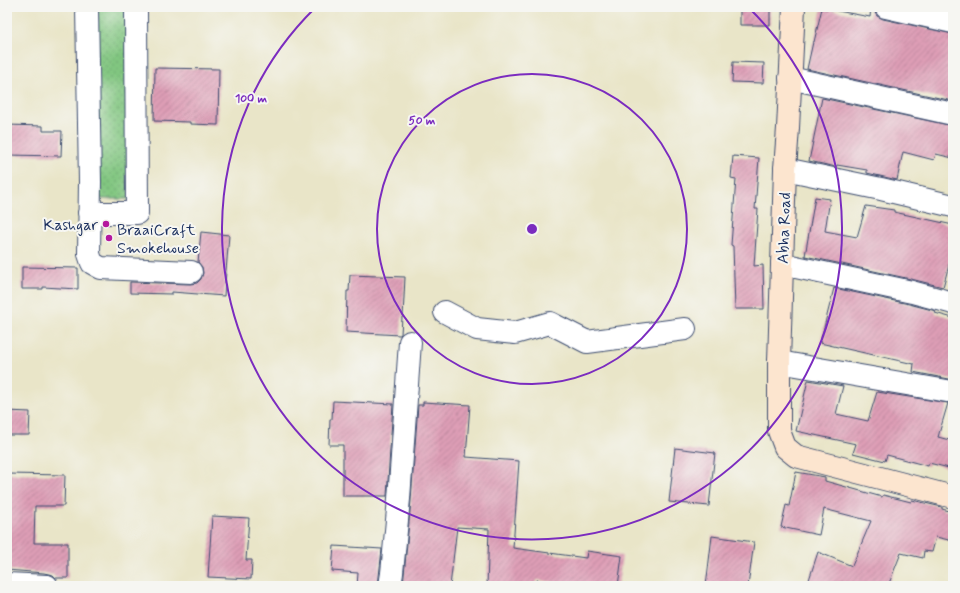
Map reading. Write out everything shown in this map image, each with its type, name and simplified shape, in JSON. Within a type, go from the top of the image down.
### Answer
[{"type":"street","points":[[87,7],[90,182],[88,254],[92,264],[101,268],[191,272]]},
{"type":"street","points":[[89,213],[137,213],[136,7]]},
{"type":"street","name":"Abha Road","points":[[794,7],[785,169],[779,362],[779,431],[785,447],[796,456],[953,497]]},
{"type":"street","points":[[886,7],[953,22]]},
{"type":"street","points":[[790,78],[953,114]]},
{"type":"street","points":[[785,169],[953,206]]},
{"type":"street","points":[[782,264],[912,292],[953,303]]},
{"type":"street","points":[[445,312],[477,329],[514,333],[550,323],[587,342],[685,329]]},
{"type":"street","points":[[390,586],[399,499],[410,342]]},
{"type":"street","points":[[779,362],[947,391]]},
{"type":"street","points":[[7,584],[37,586]]},
{"type":"green space","points":[[95,7],[127,7],[129,199],[98,199]]},
{"type":"building","points":[[740,7],[770,7],[770,25],[740,25]]},
{"type":"building","points":[[871,7],[874,7],[874,11],[877,16],[883,19],[953,34],[953,101],[807,69],[822,8],[870,17]]},
{"type":"building","points":[[733,62],[764,63],[763,83],[732,82]]},
{"type":"building","points":[[155,68],[219,69],[218,125],[190,124],[190,122],[154,121]]},
{"type":"building","points":[[822,98],[953,126],[953,158],[936,154],[934,160],[903,152],[897,180],[867,173],[867,170],[837,165],[836,167],[809,161]]},
{"type":"building","points":[[7,125],[43,126],[43,131],[62,131],[61,156],[7,155]]},
{"type":"building","points":[[733,156],[759,158],[755,209],[758,209],[754,266],[763,265],[764,309],[735,309],[733,246],[731,245],[736,179],[731,178]]},
{"type":"building","points":[[815,197],[830,199],[825,231],[857,237],[866,206],[894,210],[894,212],[953,225],[953,250],[943,287],[805,256]]},
{"type":"building","points":[[201,232],[229,235],[224,296],[172,292],[172,294],[130,293],[130,282],[197,283],[201,279],[203,273],[202,267],[198,262]]},
{"type":"building","points":[[22,267],[78,268],[78,289],[43,287],[43,289],[22,289]]},
{"type":"building","points":[[350,275],[405,277],[403,317],[400,335],[346,332],[347,291],[349,291]]},
{"type":"building","points":[[834,288],[909,304],[936,311],[935,313],[953,318],[953,380],[913,372],[914,364],[820,343]]},
{"type":"building","points":[[808,380],[843,386],[836,414],[868,421],[877,392],[948,403],[938,437],[953,441],[953,469],[929,463],[928,466],[887,455],[885,461],[853,453],[856,444],[796,431]]},
{"type":"building","points":[[333,401],[393,404],[387,496],[343,496],[343,445],[329,445],[330,419],[332,419]]},
{"type":"building","points":[[423,402],[470,405],[466,457],[519,461],[513,548],[586,558],[587,551],[622,556],[618,586],[580,586],[537,580],[536,586],[487,586],[489,529],[457,527],[450,586],[403,586],[418,405],[423,405]]},
{"type":"building","points":[[7,411],[30,412],[29,435],[7,435]]},
{"type":"building","points":[[675,448],[715,453],[709,506],[669,502]]},
{"type":"building","points":[[796,472],[825,477],[825,481],[882,497],[883,495],[911,502],[912,500],[942,507],[942,509],[953,512],[953,541],[936,537],[932,552],[924,551],[923,558],[901,553],[888,586],[807,586],[818,552],[852,566],[871,521],[824,509],[819,535],[781,527],[786,505],[789,506]]},
{"type":"building","points":[[7,474],[65,475],[64,506],[35,506],[34,543],[68,543],[68,578],[56,578],[53,575],[44,573],[7,570]]},
{"type":"building","points":[[212,516],[249,518],[246,560],[252,560],[251,579],[208,577]]},
{"type":"building","points":[[712,536],[754,542],[748,586],[706,586]]},
{"type":"building","points":[[334,546],[382,549],[378,586],[357,586],[358,573],[332,571]]},
{"type":"place","name":"Kashgar","points":[[106,224]]},
{"type":"place","name":"BraaiCraft Smokehouse","points":[[109,238]]}]
